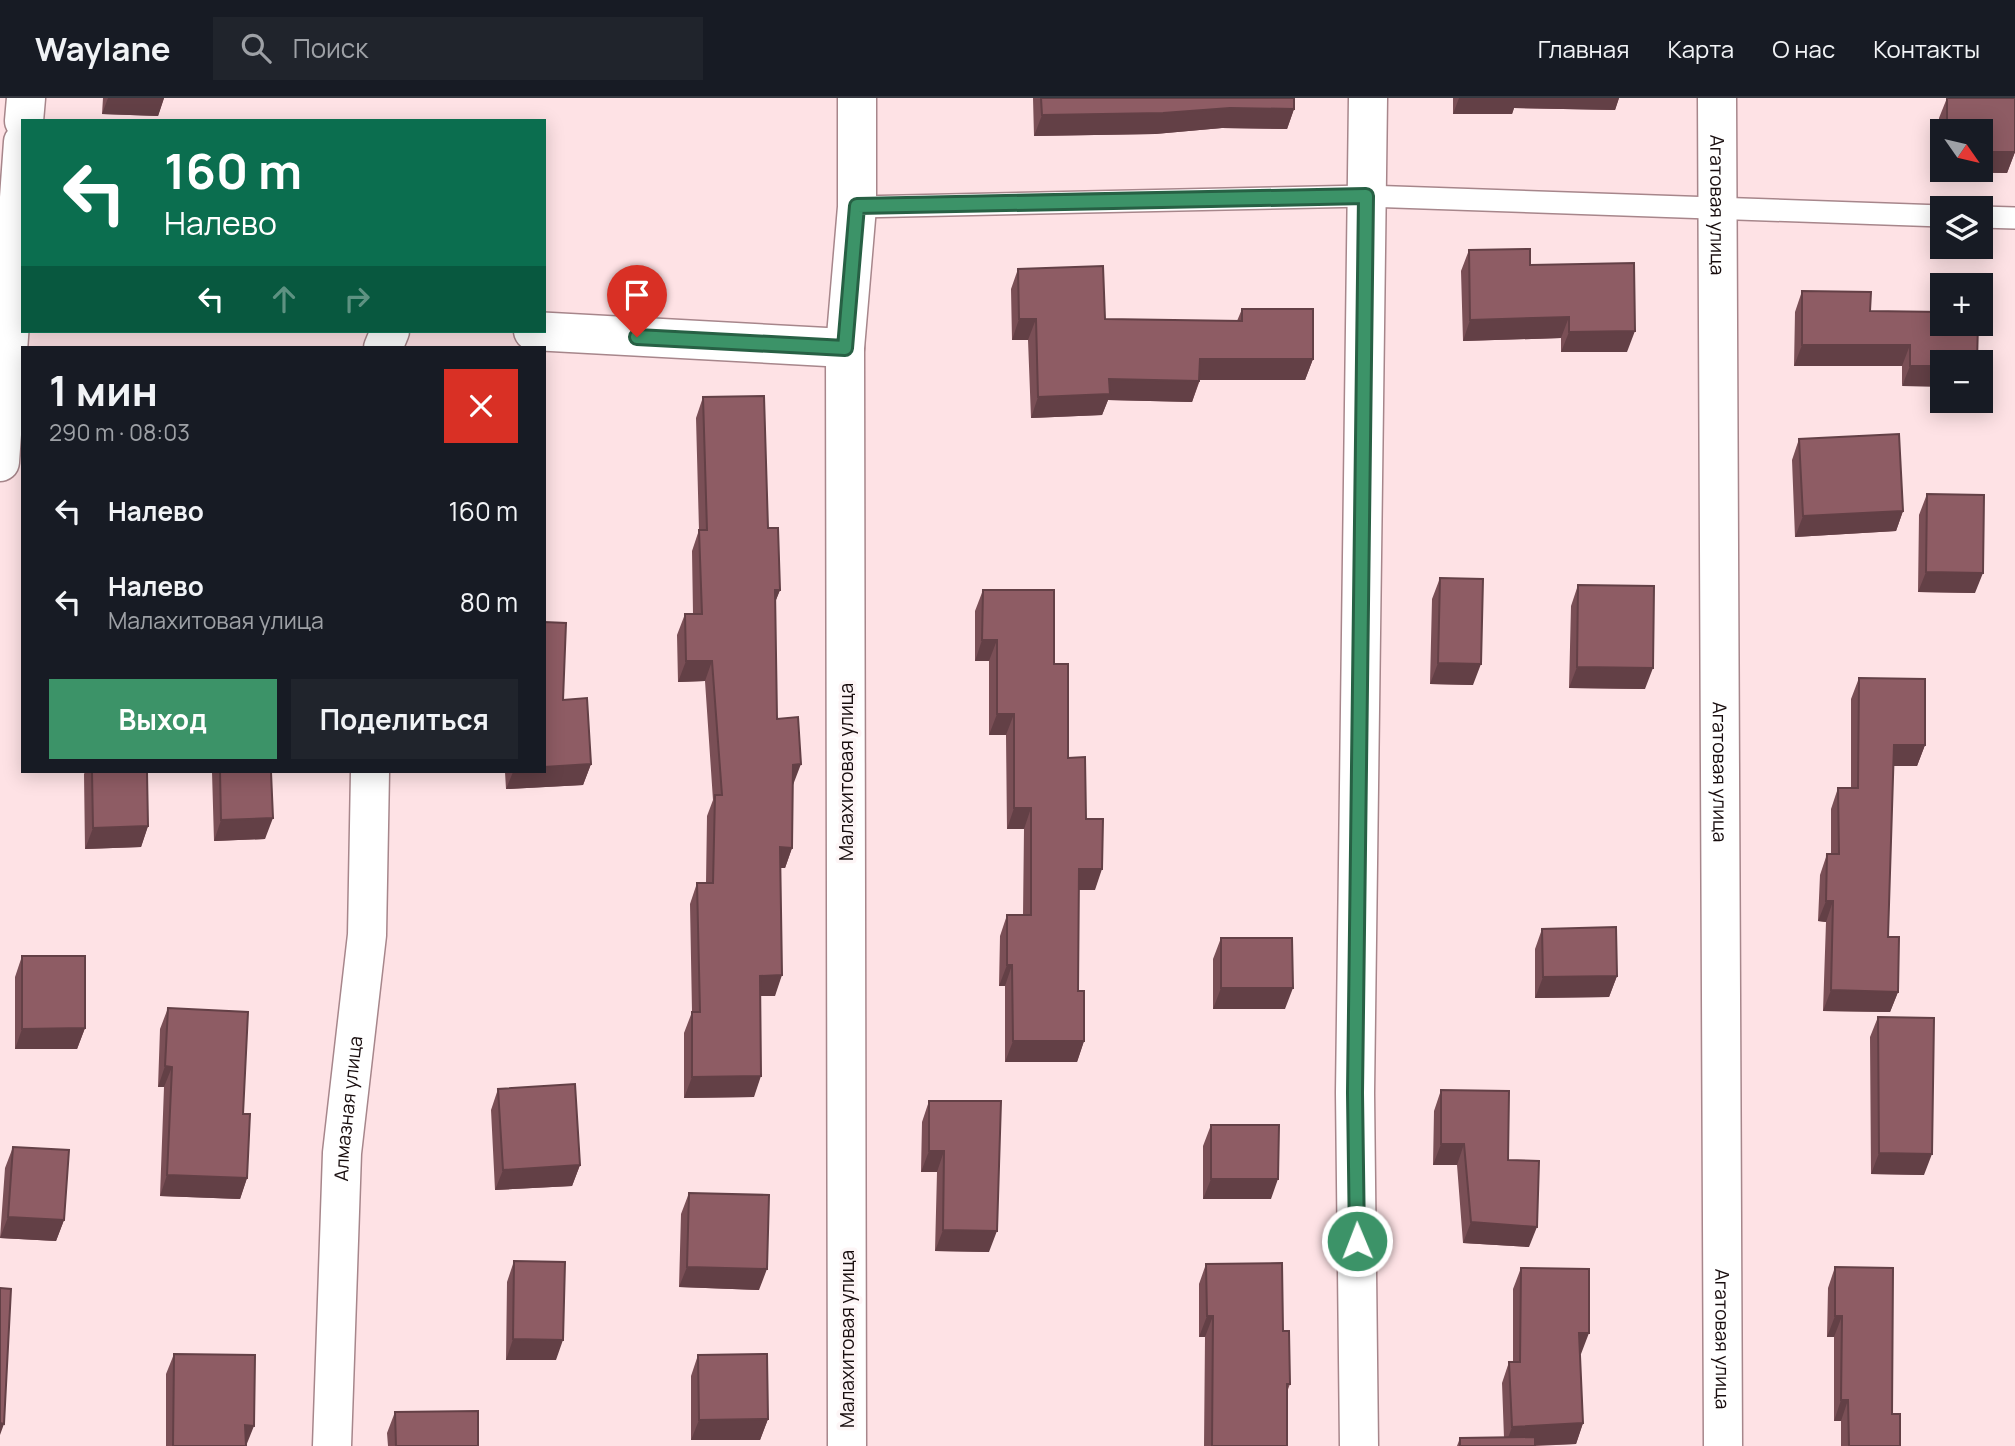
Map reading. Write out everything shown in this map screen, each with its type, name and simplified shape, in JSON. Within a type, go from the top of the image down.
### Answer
[{"type":"street","points":[[24,119],[26,98]]},
{"type":"street","name":"Малахитовая улица","points":[[846,1446],[845,348],[857,206],[857,98]]},
{"type":"street","points":[[1359,1446],[1355,1093],[1368,98]]},
{"type":"street","name":"Агатовая улица","points":[[1717,98],[1715,209],[1723,1446]]},
{"type":"street","points":[[0,462],[21,170]]},
{"type":"street","points":[[546,332],[845,348]]},
{"type":"street","name":"Алмазная улица","points":[[332,1446],[342,1153],[368,935],[370,773]]},
{"type":"lane","points":[[857,206],[1366,196],[1930,216]]},
{"type":"lane","points":[[1993,217],[2015,218]]},
{"type":"building","points":[[1041,98],[1294,98],[1294,109],[1230,108],[1163,113],[1042,115]]},
{"type":"building","points":[[1947,98],[2015,98],[2015,152],[1993,152],[1993,119],[1947,119]]},
{"type":"building","points":[[1530,249],[1530,265],[1634,263],[1635,331],[1569,332],[1569,317],[1470,320],[1469,250]]},
{"type":"building","points":[[1103,266],[1105,319],[1242,321],[1242,309],[1313,309],[1313,359],[1200,359],[1199,381],[1109,379],[1110,394],[1038,397],[1036,319],[1019,319],[1018,269]]},
{"type":"building","points":[[1802,291],[1871,292],[1870,311],[1930,312],[1930,336],[1978,336],[1977,350],[1930,350],[1930,366],[1910,366],[1910,345],[1802,345]]},
{"type":"building","points":[[764,396],[768,528],[778,528],[780,590],[775,590],[777,719],[798,717],[801,764],[793,765],[792,848],[780,847],[782,975],[760,976],[761,1076],[692,1077],[692,1012],[700,1012],[697,883],[713,883],[715,795],[722,795],[712,661],[686,661],[685,614],[702,614],[699,530],[707,530],[703,397]]},
{"type":"building","points":[[1899,434],[1903,511],[1803,516],[1799,439]]},
{"type":"building","points":[[1927,494],[1984,495],[1983,573],[1926,572]]},
{"type":"building","points":[[1440,578],[1483,579],[1481,664],[1438,663]]},
{"type":"building","points":[[1578,585],[1654,586],[1653,668],[1577,667]]},
{"type":"building","points":[[983,590],[1054,590],[1054,664],[1068,664],[1068,758],[1085,757],[1086,819],[1103,819],[1102,869],[1079,869],[1078,991],[1084,991],[1084,1041],[1013,1041],[1012,965],[1007,965],[1007,915],[1031,915],[1031,808],[1014,808],[1014,714],[997,714],[997,640],[982,640]]},
{"type":"building","points":[[546,622],[566,623],[563,700],[587,698],[591,764],[546,767]]},
{"type":"building","points":[[1859,678],[1925,679],[1925,745],[1894,745],[1888,937],[1899,937],[1898,992],[1831,990],[1833,901],[1826,901],[1827,854],[1839,854],[1838,788],[1858,788]]},
{"type":"building","points":[[92,773],[147,773],[148,826],[93,828]]},
{"type":"building","points":[[220,773],[271,773],[273,818],[221,820]]},
{"type":"building","points":[[1616,927],[1617,976],[1543,977],[1542,929]]},
{"type":"building","points":[[1221,938],[1292,938],[1293,988],[1221,988]]},
{"type":"building","points":[[22,956],[85,956],[85,1028],[22,1029]]},
{"type":"building","points":[[168,1008],[248,1012],[243,1114],[250,1114],[247,1178],[167,1175],[172,1067],[165,1066]]},
{"type":"building","points":[[1878,1017],[1934,1018],[1932,1154],[1879,1153]]},
{"type":"building","points":[[575,1084],[580,1165],[503,1170],[498,1089]]},
{"type":"building","points":[[1441,1090],[1509,1091],[1508,1160],[1539,1161],[1537,1227],[1471,1222],[1464,1144],[1441,1144]]},
{"type":"building","points":[[929,1101],[1001,1101],[997,1231],[943,1230],[944,1151],[929,1151]]},
{"type":"building","points":[[1211,1125],[1279,1125],[1278,1179],[1211,1179]]},
{"type":"building","points":[[13,1147],[69,1150],[64,1220],[8,1217]]},
{"type":"building","points":[[689,1193],[769,1195],[767,1269],[687,1267]]},
{"type":"building","points":[[514,1261],[565,1262],[563,1340],[513,1339]]},
{"type":"building","points":[[1282,1263],[1283,1331],[1289,1331],[1287,1446],[1212,1446],[1213,1316],[1207,1316],[1206,1264]]},
{"type":"building","points":[[1835,1267],[1893,1268],[1892,1414],[1900,1414],[1900,1446],[1849,1446],[1848,1400],[1841,1400],[1842,1316],[1835,1316]]},
{"type":"building","points":[[1521,1268],[1589,1269],[1589,1333],[1579,1333],[1583,1423],[1512,1427],[1509,1362],[1520,1362]]},
{"type":"building","points":[[0,1288],[11,1289],[4,1424],[0,1423]]},
{"type":"building","points":[[174,1354],[255,1355],[254,1426],[245,1425],[246,1446],[173,1446]]},
{"type":"building","points":[[767,1354],[768,1419],[699,1420],[698,1355]]},
{"type":"building","points":[[478,1411],[478,1446],[396,1446],[395,1412]]},
{"type":"building","points":[[1535,1437],[1535,1446],[1460,1446],[1460,1438]]},
{"type":"route","points":[[637,337],[845,348],[857,206],[1366,196],[1355,1093],[1357,1241]]}]
